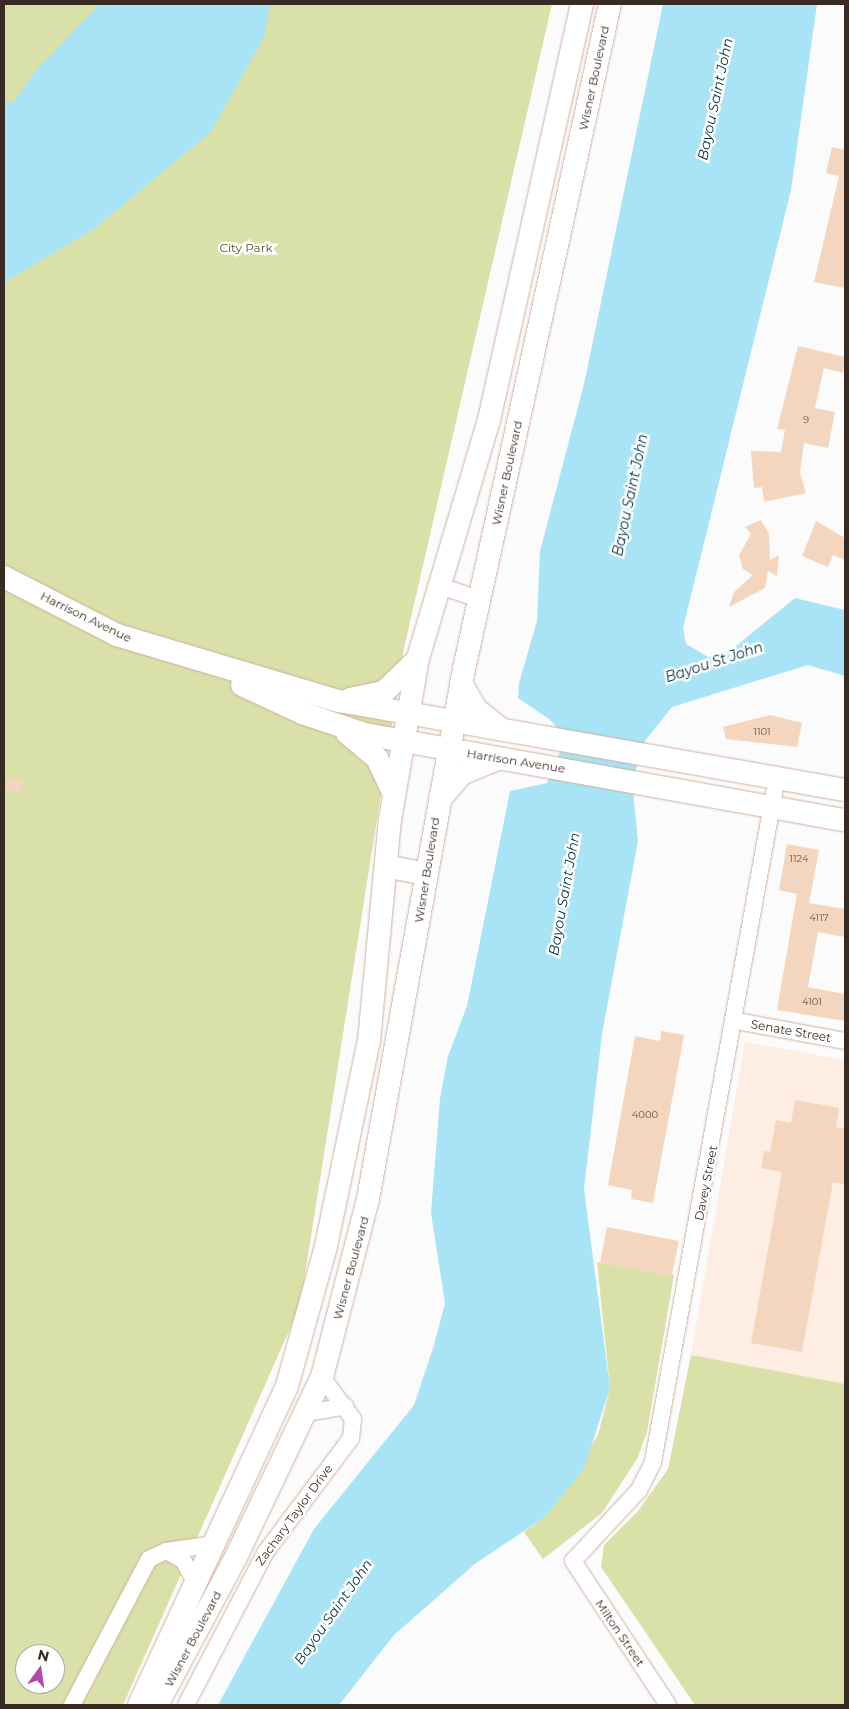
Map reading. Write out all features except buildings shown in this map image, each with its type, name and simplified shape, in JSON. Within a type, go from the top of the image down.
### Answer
[{"type":"street","name":"Wisner Boulevard","points":[[139,1705],[216,1544],[287,1386],[326,1246],[368,1041],[394,795],[418,658],[437,585],[489,420],[582,4]]},
{"type":"street","name":"Wisner Boulevard","points":[[157,1705],[308,1412],[322,1377],[354,1254],[397,1054],[438,802],[461,683],[610,4]]},
{"type":"street","points":[[571,56],[597,63]]},
{"type":"street","name":"Harrison Avenue","points":[[4,577],[117,635],[198,663],[339,701],[407,715],[650,758],[777,777],[845,790]]},
{"type":"street","points":[[437,585],[479,599]]},
{"type":"street","points":[[339,701],[384,692],[405,676],[418,658]]},
{"type":"street","name":"Harrison Avenue","points":[[198,663],[340,728],[402,742],[544,765],[845,820]]},
{"type":"street","points":[[461,683],[476,709],[505,732]]},
{"type":"street","points":[[340,728],[377,758],[394,795]]},
{"type":"street","points":[[438,802],[463,773],[500,758]]},
{"type":"street","name":"Davey Street","points":[[573,1561],[639,1490],[654,1462],[737,1021],[777,777]]},
{"type":"street","points":[[386,866],[426,874]]},
{"type":"street","name":"Senate Street","points":[[737,1021],[845,1041]]},
{"type":"street","points":[[326,1246],[354,1254]]},
{"type":"street","points":[[308,1412],[345,1406],[322,1377]]},
{"type":"street","name":"Zachary Taylor Drive","points":[[186,1705],[265,1553],[351,1438],[352,1419],[345,1406]]},
{"type":"street","points":[[72,1705],[137,1577],[149,1559],[166,1551],[216,1544]]},
{"type":"street","points":[[166,1551],[183,1560],[196,1583]]},
{"type":"street","name":"Milton Street","points":[[573,1561],[668,1705]]},
{"type":"shaded area","points":[[745,1042],[845,1060],[845,1384],[691,1355]]},
{"type":"green space","name":"City Park","points":[[4,4],[552,4],[404,648],[300,1306],[123,1705],[4,1705]]},
{"type":"green space","points":[[597,1262],[674,1275],[647,1432],[637,1459],[602,1513],[543,1559],[524,1532],[545,1517],[598,1435],[610,1388]]},
{"type":"green space","points":[[691,1355],[845,1384],[845,1705],[695,1705],[601,1567],[604,1545],[638,1511],[668,1469]]},
{"type":"water","points":[[100,4],[270,4],[264,37],[211,132],[95,228],[4,283],[4,100],[13,103],[36,70]]},
{"type":"water","points":[[663,4],[817,4],[791,190],[683,628],[686,644],[708,657],[731,650],[795,598],[845,610],[845,676],[808,665],[672,707],[645,741],[632,781],[638,841],[602,1034],[584,1189],[610,1388],[584,1469],[545,1517],[476,1563],[394,1635],[339,1705],[218,1705],[314,1529],[414,1405],[434,1345],[445,1303],[431,1213],[440,1098],[448,1056],[467,1006],[510,791],[547,783],[563,745],[559,730],[549,719],[518,698],[519,683],[537,621],[540,551],[584,384]]},
{"type":"water label","name":"Bayou Saint John","points":[[715,99]]},
{"type":"water label","name":"Bayou Saint John","points":[[630,495]]},
{"type":"water label","name":"Bayou St John","points":[[714,662]]},
{"type":"water label","name":"Bayou Saint John","points":[[564,894]]},
{"type":"water label","name":"Bayou Saint John","points":[[333,1612]]}]
